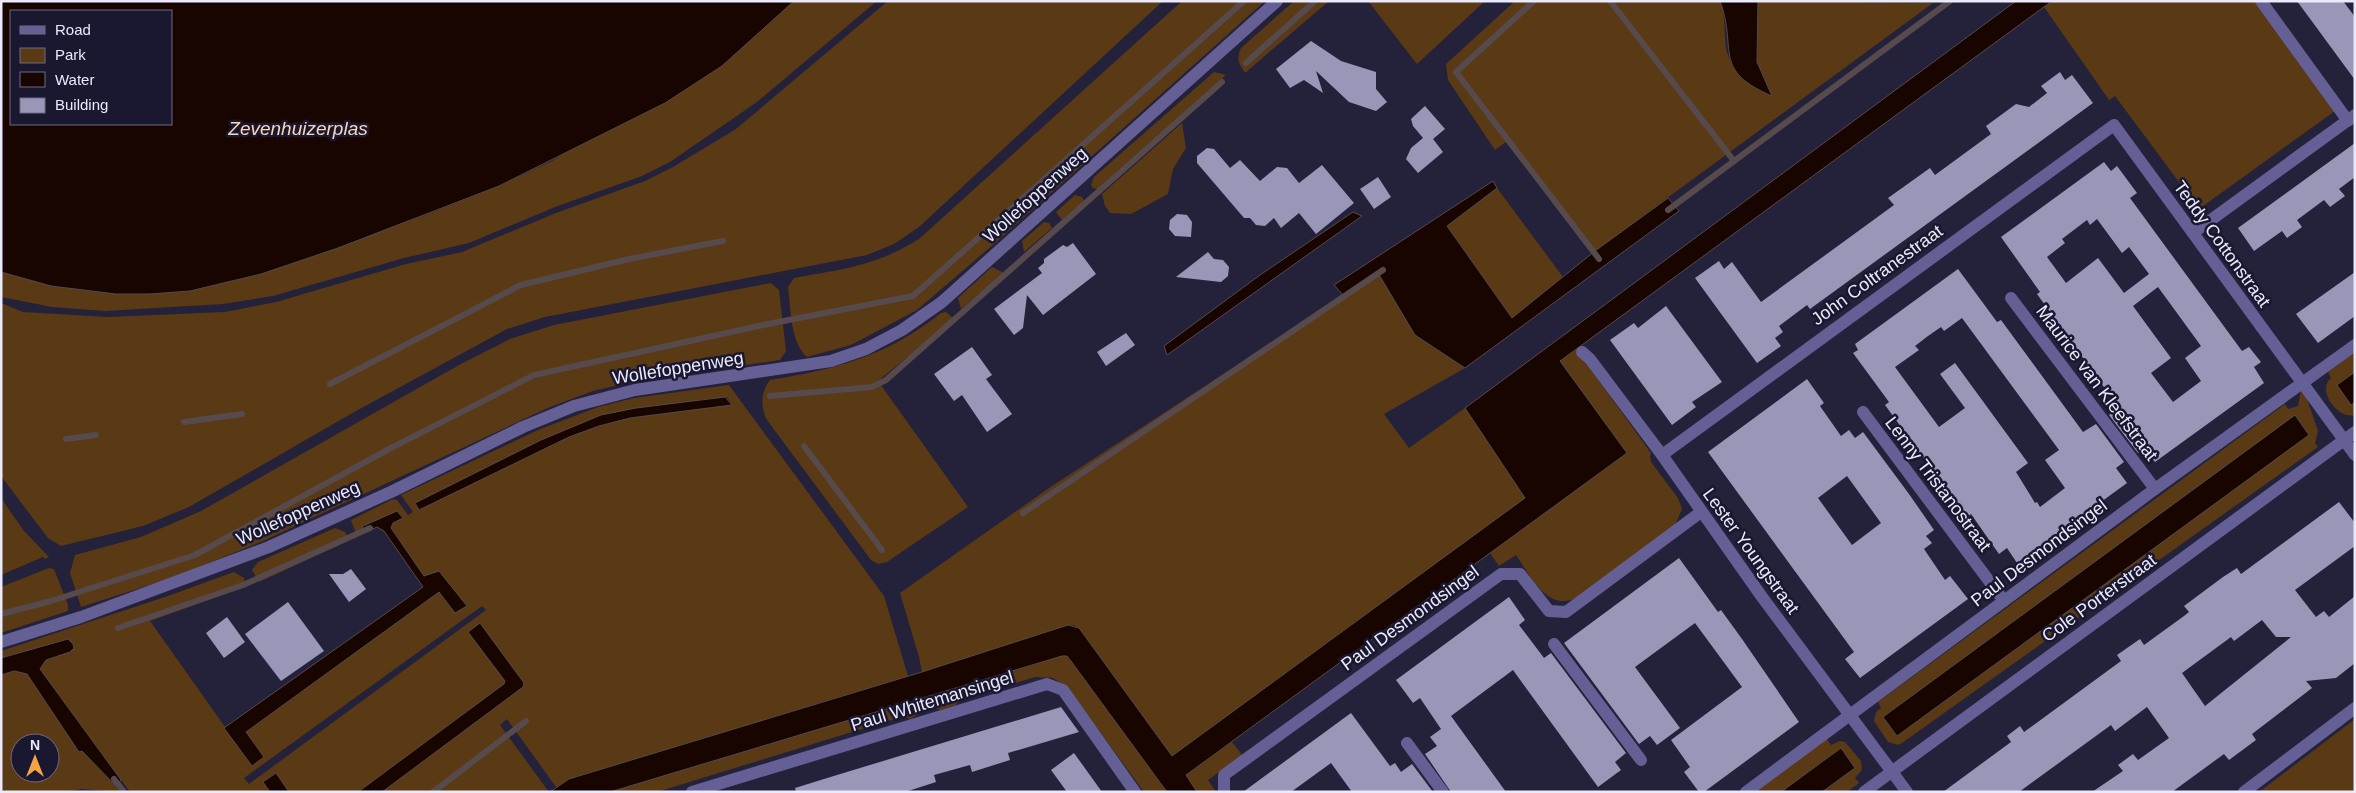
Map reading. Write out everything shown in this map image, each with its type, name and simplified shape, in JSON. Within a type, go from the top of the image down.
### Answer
[{"type":"street","name":"Wollefoppenweg","points":[[1,642],[81,617],[269,547],[393,491],[523,426],[574,406],[635,390],[830,361],[866,349],[902,330],[942,302],[1277,1]]},
{"type":"street","points":[[2193,233],[2351,118],[2261,1]]},
{"type":"street","name":"Teddy Cottonstraat","points":[[2114,125],[2355,455]]},
{"type":"street","name":"John Coltranestraat","points":[[1662,455],[2114,125]]},
{"type":"street","name":"Maurice van Kleefstraat","points":[[2011,298],[2155,489]]},
{"type":"street","name":"Paul Desmondsingel","points":[[1746,792],[2155,489],[2355,345]]},
{"type":"street","name":"Lester Youngstraat","points":[[1582,352],[1590,359],[1662,455],[1701,512],[1907,792]]},
{"type":"street","name":"Lenny Tristanostraat","points":[[1863,412],[2004,602]]},
{"type":"street","name":"Cole Porterstraat","points":[[1864,792],[2355,432]]},
{"type":"street","name":"Paul Desmondsingel","points":[[1224,792],[1224,775],[1501,574],[1520,574],[1549,611],[1566,612],[1701,512]]},
{"type":"street","points":[[1554,644],[1641,760]]},
{"type":"street","name":"Paul Whitemansingel","points":[[692,792],[1047,684],[1063,690],[1135,792]]},
{"type":"street","points":[[2244,792],[2355,708]]},
{"type":"street","points":[[1407,743],[1443,792]]},
{"type":"green space","points":[[794,1],[877,1],[757,102],[670,162],[642,176],[555,207],[469,243],[404,258],[273,296],[223,304],[105,311],[52,307],[1,297],[1,272],[51,286],[116,294],[190,291],[261,274],[426,215],[499,186],[552,161],[771,22]]},
{"type":"green space","points":[[888,1],[1163,1],[919,227],[894,244],[867,255],[545,317],[507,329],[356,411],[189,507],[143,526],[61,546],[48,538],[1,476],[1,303],[23,312],[108,317],[225,312],[276,302],[406,264],[462,252],[556,213],[645,181],[673,167],[736,129]]},
{"type":"green space","points":[[1182,1],[1265,1],[994,244],[917,310],[851,345],[807,357],[801,351],[792,325],[788,287],[794,278],[844,269],[873,261],[919,239]]},
{"type":"green space","points":[[1294,1],[1329,1],[1245,73],[1239,61],[1241,48]]},
{"type":"green space","points":[[1368,1],[1485,1],[1417,64]]},
{"type":"green space","points":[[1515,1],[1720,1],[1724,15],[1727,50],[1731,63],[1745,80],[1771,95],[1757,63],[1758,1],[1933,3],[1595,251],[1509,140],[1495,150],[1448,80],[1446,64]]},
{"type":"green space","points":[[2052,1],[2254,1],[2335,111],[2199,209],[2115,96],[2109,100],[2044,7]]},
{"type":"green space","points":[[1214,72],[1226,75],[1097,189],[1093,188],[1091,185],[1094,177]]},
{"type":"green space","points":[[1182,123],[1186,148],[1173,169],[1168,194],[1131,214],[1110,213],[1105,206],[1102,194]]},
{"type":"green space","points":[[1497,188],[1563,277],[1512,318],[1447,226]]},
{"type":"green space","points":[[1075,195],[1082,197],[1085,202],[1062,220],[1056,212]]},
{"type":"green space","points":[[1044,222],[1049,223],[1052,228],[1024,252],[1022,241]]},
{"type":"green space","points":[[992,267],[1004,273],[961,309],[958,298]]},
{"type":"green space","points":[[1378,273],[1415,335],[1465,368],[1384,414],[1409,448],[1465,408],[1526,498],[1172,756],[1079,628],[1073,625],[922,672],[900,593],[1049,488]]},
{"type":"green space","points":[[771,283],[779,290],[786,351],[780,360],[631,382],[593,391],[550,407],[263,541],[175,577],[81,607],[70,573],[75,555],[141,537],[201,511],[459,365],[510,339],[554,325]]},
{"type":"green space","points":[[946,312],[954,319],[878,381],[968,507],[887,562],[878,564],[871,560],[767,420],[763,410],[763,394],[770,380],[817,371],[881,350],[921,328],[941,313]]},
{"type":"green space","points":[[1576,349],[1651,453],[1651,462],[1678,498],[1682,509],[1675,525],[1574,599],[1564,601],[1547,595],[1539,588],[1516,555],[1499,566],[1490,553],[1627,453],[1560,361]]},
{"type":"green space","points":[[2355,352],[2355,372],[2337,385],[2351,404],[2355,402],[2355,415],[2348,415],[2336,409],[2331,403],[2326,390],[2327,383],[2331,378],[2328,372]]},
{"type":"green space","points":[[2302,384],[2318,431],[2315,443],[2318,447],[1902,743],[1898,745],[1888,742],[1874,721],[1876,712],[1881,708],[1878,702],[2285,404],[2288,409],[2298,406]],"holes":[[[2295,416],[1897,736],[1883,717]]]},
{"type":"green space","points":[[729,385],[884,596],[908,676],[569,779],[556,787],[507,719],[500,725],[549,792],[382,792],[523,687],[524,683],[480,624],[469,632],[505,681],[504,684],[358,792],[289,792],[275,773],[263,782],[270,792],[130,792],[40,669],[46,660],[70,652],[68,639],[1,658],[1,651],[165,597],[234,572],[244,578],[245,587],[150,621],[252,765],[264,757],[246,732],[439,592],[455,613],[440,571],[424,576],[391,528],[393,523],[361,530],[363,532],[357,536],[351,520],[393,499],[397,500],[408,515],[413,512],[401,495],[538,430],[598,407],[634,398]],"holes":[[[727,397],[732,405],[630,418],[599,426],[569,437],[420,509],[415,503],[541,440],[704,399]],[[482,606],[486,610],[249,784],[244,778]]]},
{"type":"green space","points":[[1,498],[24,531],[49,557],[45,559],[43,557],[1,575]]},
{"type":"green space","points":[[335,528],[345,532],[350,540],[259,582],[252,570],[258,562]]},
{"type":"green space","points":[[49,568],[54,569],[68,605],[68,611],[1,633],[1,587]]},
{"type":"green space","points":[[1067,656],[1071,661],[1167,792],[1144,792],[1067,687],[1053,678],[1035,677],[959,700],[956,705],[940,710],[932,706],[929,696]]},
{"type":"green space","points":[[14,671],[27,674],[79,752],[82,751],[121,792],[81,789],[65,792],[1,792],[1,675]]},
{"type":"green space","points":[[915,700],[919,714],[910,719],[904,716],[657,792],[610,792]]},
{"type":"green space","points":[[2355,719],[2355,792],[2259,792]]},
{"type":"green space","points":[[1827,739],[1831,745],[1840,741],[1845,742],[1861,761],[1862,770],[1855,778],[1859,783],[1847,792],[1822,792],[1855,768],[1841,748],[1781,792],[1755,792]]},
{"type":"green space","points":[[1232,742],[1242,755],[1208,780],[1216,792],[1197,792],[1185,776]]},
{"type":"water","name":"Zevenhuizerplas","points":[[1,1],[794,1],[722,66],[665,103],[499,186],[338,248],[261,274],[190,291],[116,294],[51,286],[1,272]]},
{"type":"water","points":[[1720,1],[1758,1],[1757,62],[1772,96],[1753,86],[1741,77],[1733,67],[1725,18]]},
{"type":"water","points":[[2016,1],[2052,1],[1560,361],[1627,453],[1186,775],[1197,792],[1167,792],[1071,661],[1067,656],[1062,656],[610,792],[550,792],[569,779],[922,672],[1068,625],[1079,628],[1172,756],[1525,498],[1465,408]]},
{"type":"water","points":[[1493,181],[1497,188],[1447,226],[1512,318],[1595,251],[1668,198],[1679,211],[1465,368],[1415,335],[1378,273],[1343,295],[1334,285]]},
{"type":"water","points":[[1353,212],[1362,216],[1167,355],[1164,346],[1260,275]]},
{"type":"water","points":[[2355,372],[2355,402],[2351,405],[2337,385]]},
{"type":"water","points":[[725,397],[732,405],[630,418],[599,426],[569,437],[419,510],[415,503],[541,440],[601,415],[636,408]]},
{"type":"water","points":[[2295,415],[2309,435],[1897,736],[1883,717]]},
{"type":"water","points":[[397,511],[403,518],[393,523],[391,528],[424,576],[439,571],[467,606],[455,613],[439,592],[246,732],[264,757],[252,766],[224,728],[423,587],[384,531],[377,527],[366,532],[361,530],[363,526]]},
{"type":"water","points":[[480,623],[524,683],[523,687],[382,792],[358,792],[504,684],[505,681],[468,632]]},
{"type":"water","points":[[68,639],[74,648],[70,652],[46,660],[40,669],[121,780],[116,786],[82,751],[79,752],[27,674],[14,671],[1,675],[1,658]]},
{"type":"water","points":[[1841,748],[1855,768],[1822,792],[1781,792]]},
{"type":"water","points":[[276,773],[289,792],[270,792],[263,782]]},
{"type":"building","points":[[2297,1],[2343,1],[2355,17],[2355,80]]},
{"type":"building","points":[[1311,41],[1341,61],[1376,72],[1376,89],[1387,102],[1376,111],[1349,102],[1316,71],[1323,93],[1304,80],[1290,88],[1276,69]]},
{"type":"building","points":[[2060,72],[2065,80],[2072,75],[2093,103],[1810,309],[1807,305],[1779,326],[1783,332],[1775,338],[1781,346],[1757,363],[1695,278],[1719,261],[1724,269],[1732,262],[1761,302],[1894,205],[1888,198],[1930,168],[1935,175],[1991,134],[1986,126],[2016,104],[2029,107],[2047,93],[2041,86]]},
{"type":"building","points":[[1425,106],[1445,129],[1433,139],[1443,152],[1418,173],[1406,159],[1411,148],[1423,138],[1413,126],[1411,119]]},
{"type":"building","points":[[2355,143],[2355,177],[2339,189],[2345,196],[2330,207],[2324,200],[2297,220],[2302,227],[2287,238],[2282,231],[2254,251],[2238,228]]},
{"type":"building","points":[[1207,148],[1214,149],[1230,168],[1240,160],[1260,181],[1277,167],[1287,168],[1299,183],[1322,165],[1354,203],[1316,234],[1299,213],[1281,228],[1274,218],[1265,226],[1256,225],[1250,218],[1244,218],[1197,163],[1197,156]]},
{"type":"building","points":[[2104,162],[2111,171],[2117,166],[2137,193],[2130,198],[2242,351],[2249,347],[2261,362],[2254,367],[2264,383],[2155,462],[2144,448],[2138,453],[2109,415],[2119,408],[2037,294],[2040,292],[2001,237]],"holes":[[[2097,219],[2122,253],[2129,247],[2149,274],[2124,293],[2098,258],[2066,283],[2047,257],[2065,243],[2062,239],[2087,220],[2090,225]],[[2158,287],[2201,346],[2185,358],[2201,381],[2173,402],[2151,373],[2171,358],[2133,306]]]},
{"type":"building","points":[[1378,177],[1391,197],[1374,209],[1360,189]]},
{"type":"building","points":[[1177,214],[1187,215],[1192,222],[1191,237],[1175,236],[1169,229],[1170,220]]},
{"type":"building","points":[[1073,243],[1096,274],[1043,315],[1027,295],[1023,328],[1014,335],[994,309],[1042,273],[1038,268],[1044,263],[1044,259],[1063,245],[1067,247]]},
{"type":"building","points":[[1208,252],[1214,259],[1223,260],[1229,267],[1228,276],[1221,282],[1176,277]]},
{"type":"building","points":[[1958,269],[1997,322],[2001,320],[2083,432],[2096,424],[2124,462],[2116,468],[2127,483],[2017,563],[2007,548],[1999,554],[1971,514],[1967,517],[1885,405],[1889,402],[1853,353],[1858,350],[1855,344]],"holes":[[[1962,318],[2059,450],[2045,460],[2065,488],[2040,507],[2037,502],[2035,503],[2016,472],[2028,463],[1955,363],[1940,374],[1965,408],[1939,427],[1895,367],[1919,350],[1915,346],[1928,336],[1941,327],[1944,331]]]},
{"type":"building","points":[[2355,272],[2355,316],[2318,343],[2296,314]]},
{"type":"building","points":[[1666,306],[1722,382],[1692,402],[1696,407],[1672,425],[1610,340],[1634,323],[1638,328]]},
{"type":"building","points":[[1126,333],[1135,345],[1106,366],[1097,352]]},
{"type":"building","points":[[972,347],[992,375],[986,379],[1012,414],[987,432],[962,395],[954,401],[934,374]]},
{"type":"building","points":[[1807,379],[1824,403],[1820,406],[1841,436],[1849,430],[1855,438],[1863,432],[1909,494],[1934,530],[1926,536],[1932,543],[1924,549],[1945,580],[1950,576],[1968,599],[1860,678],[1845,659],[1854,652],[1708,452]],"holes":[[[1847,476],[1881,523],[1852,545],[1818,498]]]},
{"type":"building","points":[[2339,502],[2355,523],[2355,546],[2295,590],[2316,617],[2324,611],[2329,617],[2355,596],[2355,663],[2336,678],[2306,681],[2312,688],[2252,734],[2256,740],[2229,760],[2224,754],[2172,792],[2092,792],[2123,771],[2118,765],[2133,754],[2138,760],[2169,738],[2147,707],[2115,731],[2111,725],[2019,792],[1943,792],[2011,742],[2007,736],[2020,726],[2024,732],[2121,661],[2117,655],[2140,639],[2144,645],[2184,616],[2189,612],[2184,606],[2223,577],[2237,568],[2241,574]],"holes":[[[2262,620],[2276,637],[2291,637],[2205,706],[2182,673],[2231,637],[2234,641]]]},
{"type":"building","points":[[1679,558],[1718,612],[1721,610],[1799,722],[1704,792],[1699,792],[1684,772],[1690,767],[1671,740],[1742,687],[1695,623],[1635,667],[1680,728],[1657,745],[1650,736],[1639,744],[1564,643]]},
{"type":"building","points":[[351,569],[366,589],[349,602],[329,574],[343,574]]},
{"type":"building","points":[[1509,597],[1525,620],[1519,625],[1544,658],[1551,653],[1626,753],[1615,762],[1621,770],[1598,787],[1513,670],[1451,716],[1506,792],[1451,792],[1425,754],[1437,746],[1430,737],[1441,729],[1420,698],[1413,703],[1396,680]]},
{"type":"building","points":[[288,602],[324,651],[281,681],[245,634]]},
{"type":"building","points":[[227,617],[245,642],[224,658],[206,633]]},
{"type":"building","points":[[1061,707],[1079,732],[1008,753],[1010,760],[972,772],[970,765],[934,775],[936,782],[905,792],[796,792],[795,788]]},
{"type":"building","points":[[1351,713],[1390,766],[1395,763],[1401,772],[1412,764],[1433,792],[1352,792],[1331,763],[1291,792],[1243,792]]},
{"type":"building","points":[[1074,753],[1102,792],[1067,792],[1051,770]]},
{"type":"waterway","points":[[1,614],[51,601],[195,555],[391,448],[534,375],[768,324],[913,296],[1244,1]]},
{"type":"waterway","points":[[1246,63],[1315,1]]},
{"type":"waterway","points":[[1534,1],[1456,72],[1599,259]]},
{"type":"waterway","points":[[1610,1],[1734,161]]},
{"type":"waterway","points":[[1668,210],[1950,1]]},
{"type":"waterway","points":[[770,396],[872,387],[886,380],[1222,82]]},
{"type":"waterway","points":[[330,384],[521,285],[629,259],[723,241]]},
{"type":"waterway","points":[[1023,513],[1383,270]]},
{"type":"waterway","points":[[184,422],[242,414]]},
{"type":"waterway","points":[[66,439],[96,435]]},
{"type":"waterway","points":[[804,446],[882,550]]},
{"type":"waterway","points":[[118,628],[243,585],[370,528]]},
{"type":"waterway","points":[[433,792],[526,721]]},
{"type":"waterway","points":[[114,779],[124,792]]}]
